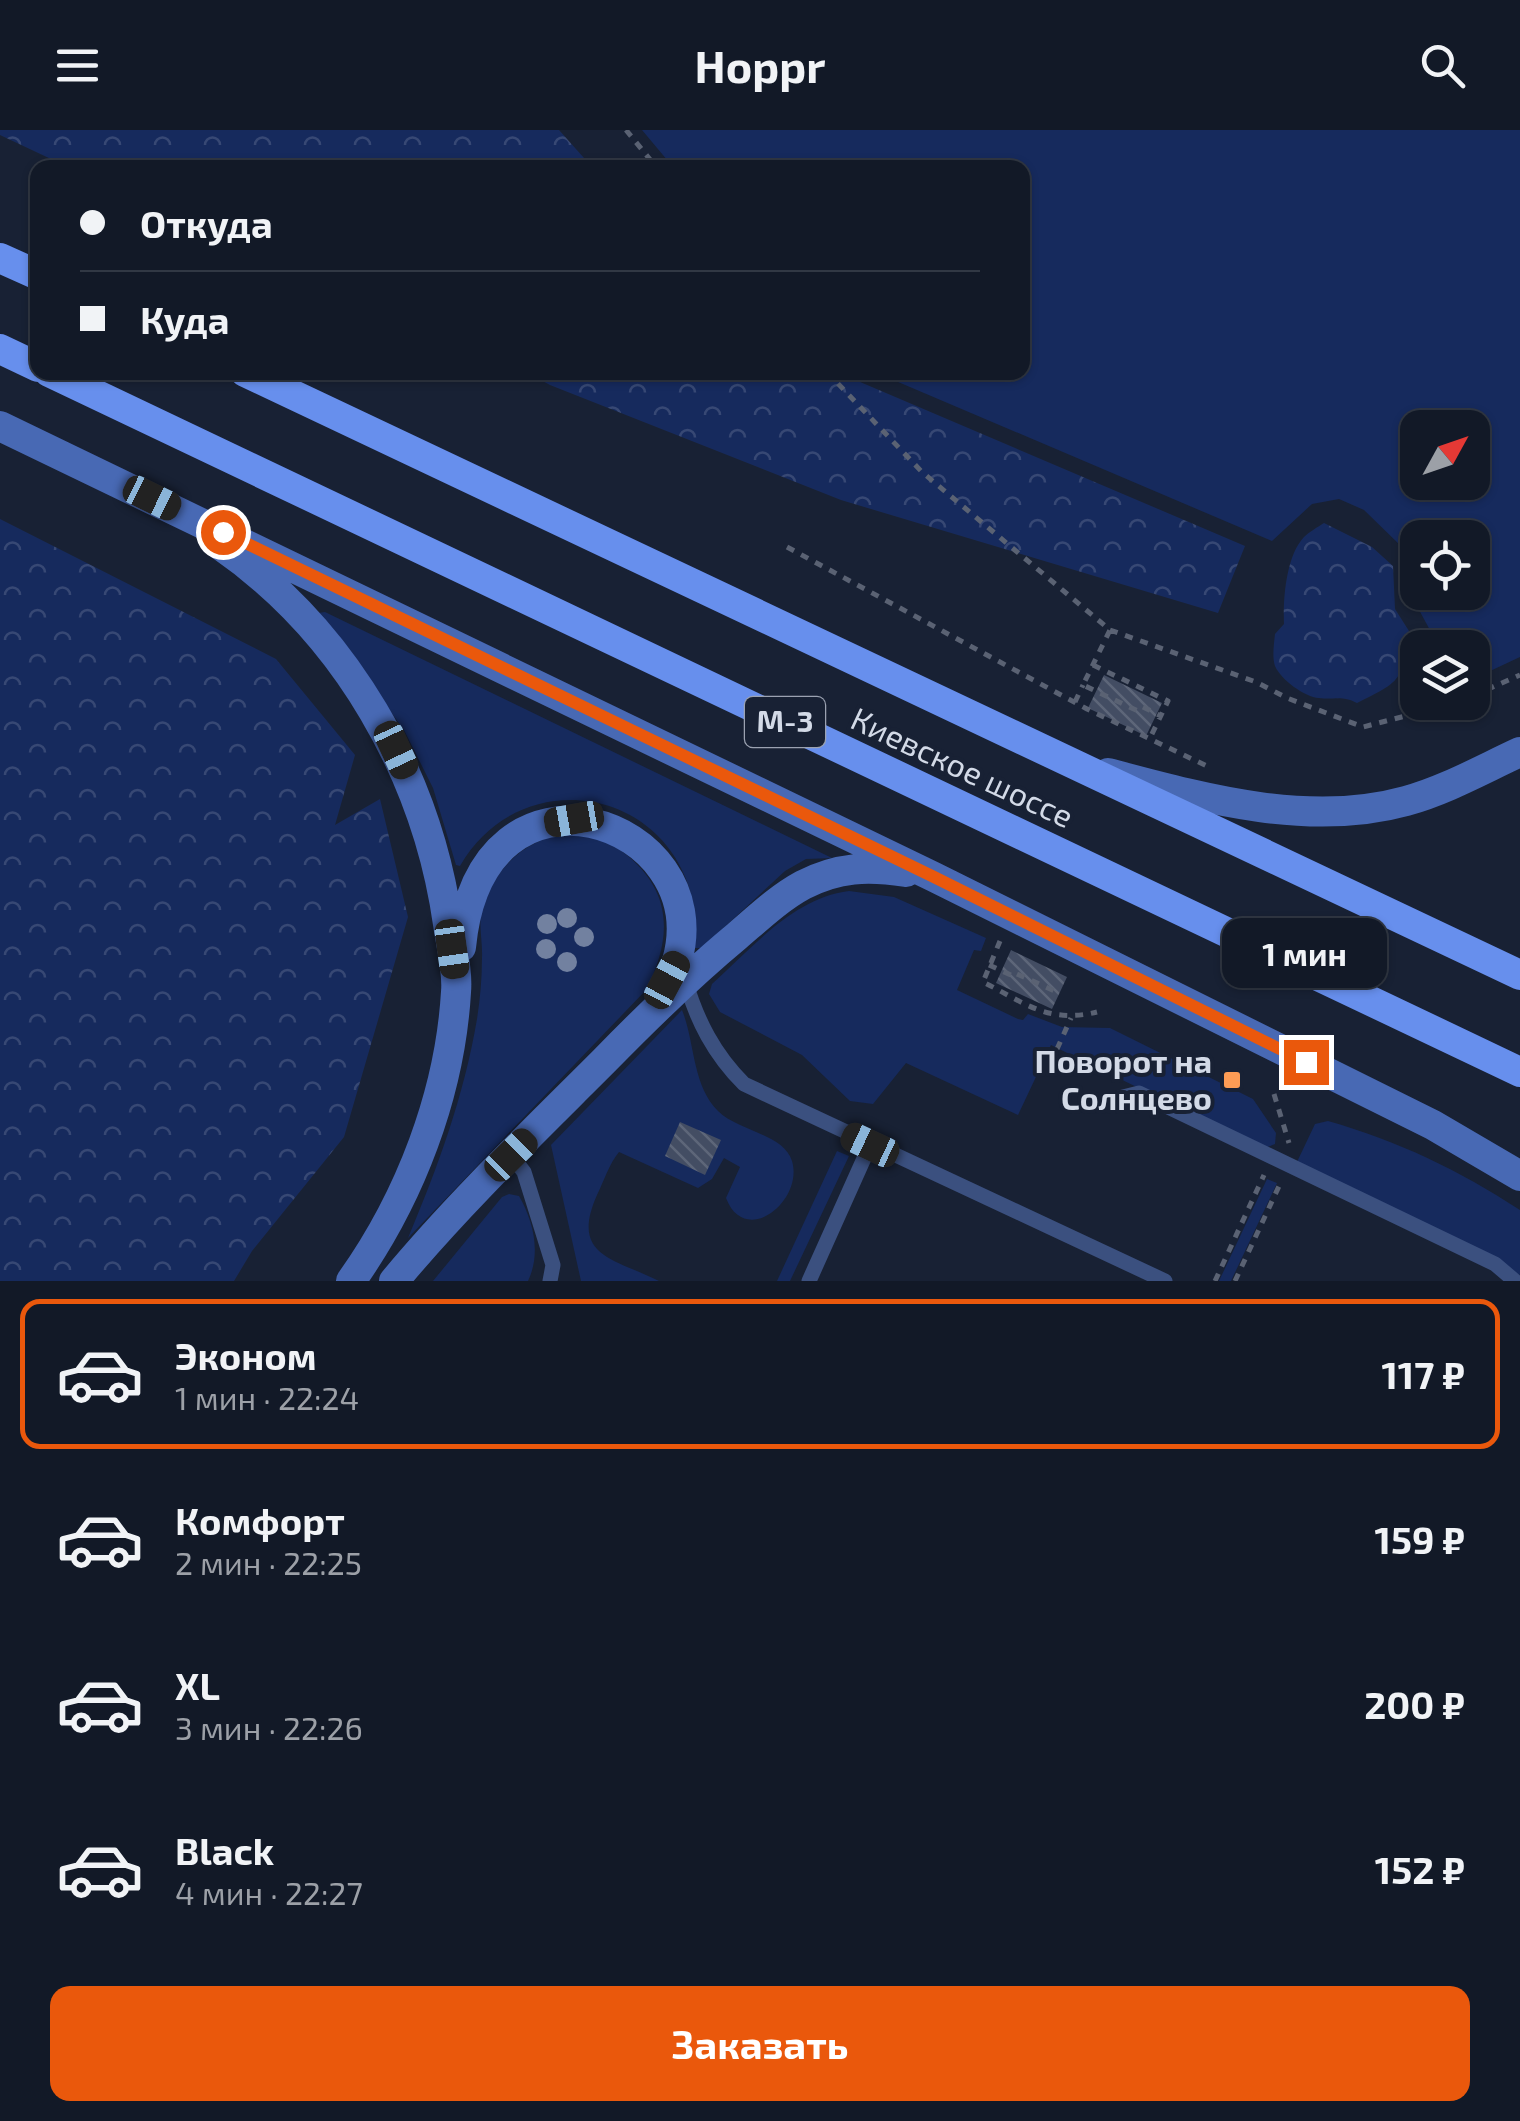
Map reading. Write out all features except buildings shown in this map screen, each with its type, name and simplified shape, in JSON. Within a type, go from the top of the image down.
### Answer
[{"type":"highway","points":[[0,258],[30,272]]},
{"type":"highway","points":[[0,349],[30,363]]},
{"type":"highway","name":"Киевское шоссе","points":[[66,380],[1520,1072]]},
{"type":"highway","name":"Киевское шоссе","points":[[261,380],[1520,974]]},
{"type":"street","points":[[0,426],[934,877],[1434,1124],[1520,1176]]},
{"type":"street","points":[[152,498],[227,550],[284,597],[330,650],[384,724],[419,802],[440,870],[457,989]]},
{"type":"street","points":[[1079,764],[1253,806],[1322,812],[1400,803],[1434,792],[1520,752]]},
{"type":"street","points":[[352,1281],[417,1161],[446,1073],[464,918],[474,885],[492,856],[516,836],[543,824],[574,819],[606,824],[635,840],[659,867],[676,898],[681,927],[676,962],[658,998],[624,1041]]},
{"type":"street","points":[[394,1281],[511,1155],[685,980],[770,908],[802,886],[839,870],[873,867],[934,877]]},
{"type":"lane","points":[[685,980],[698,1021],[724,1064],[744,1084],[1165,1281]]},
{"type":"lane","points":[[1115,1099],[1138,1093],[1494,1264],[1515,1281]]},
{"type":"lane","points":[[809,1281],[870,1145]]},
{"type":"lane","points":[[511,1155],[524,1172],[554,1265],[550,1281]]},
{"type":"path","points":[[626,130],[650,160]]},
{"type":"path","points":[[835,380],[922,472],[1110,630],[1256,682],[1363,728],[1400,718]]},
{"type":"path","points":[[786,547],[1075,702],[1222,773]]},
{"type":"path","points":[[1075,702],[1110,630]]},
{"type":"path","points":[[1093,665],[1168,701],[1150,738]]},
{"type":"path","points":[[1490,688],[1520,675]]},
{"type":"path","points":[[1084,685],[1161,716]]},
{"type":"path","points":[[1000,940],[982,982],[1054,1016],[1071,1018],[1096,1012]]},
{"type":"path","points":[[989,966],[1060,993]]},
{"type":"path","points":[[1057,1049],[1071,1018]]},
{"type":"path","points":[[1274,1094],[1290,1141],[1286,1151]]},
{"type":"path","points":[[1215,1281],[1264,1174],[1281,1182],[1236,1281]]},
{"type":"green space","points":[[0,130],[559,130],[586,160],[53,160],[0,135]]},
{"type":"green space","points":[[642,130],[1520,130],[1520,657],[1490,671],[1490,630],[1430,630],[1419,610],[1490,610],[1490,520],[1400,520],[1400,545],[1364,510],[1339,499],[1312,504],[1272,541],[893,380],[1030,380],[1030,160],[667,160]]},
{"type":"green space","points":[[541,380],[855,380],[1245,546],[1218,613],[841,500]]},
{"type":"green space","points":[[0,519],[276,659],[355,755],[335,825],[380,799],[408,917],[344,1137],[252,1251],[234,1281],[0,1281]]},
{"type":"green space","points":[[1324,523],[1372,547],[1393,566],[1395,609],[1408,630],[1400,630],[1400,672],[1392,684],[1357,703],[1307,695],[1282,677],[1274,662],[1275,634],[1284,624],[1289,566],[1304,537]]},
{"type":"green space","points":[[325,612],[832,858],[806,859],[785,871],[702,948],[695,948],[694,907],[678,863],[654,833],[624,812],[589,801],[553,801],[518,812],[486,833],[460,866],[456,865],[433,788],[404,730],[318,613]]},
{"type":"green space","points":[[572,831],[614,845],[654,886],[664,919],[654,971],[646,990],[408,1238],[449,1131],[472,1048],[481,989],[482,905],[501,872],[520,852],[543,839]]},
{"type":"green space","points":[[849,891],[894,897],[986,938],[981,951],[974,950],[957,990],[1018,1019],[1023,1020],[1028,1014],[1062,1027],[1110,1028],[1253,1099],[1276,1133],[1275,1144],[1263,1149],[1051,1045],[1018,1115],[906,1063],[873,1104],[850,1101],[802,1055],[720,1012],[709,994],[712,984],[774,927],[810,903]]},
{"type":"green space","points":[[682,1010],[703,1089],[710,1101],[727,1118],[787,1152],[793,1176],[789,1191],[771,1213],[746,1219],[735,1212],[726,1198],[740,1167],[724,1158],[712,1179],[698,1188],[619,1152],[597,1195],[589,1231],[593,1243],[612,1260],[659,1281],[581,1281],[551,1145]]},
{"type":"green space","points":[[1328,1121],[1427,1158],[1520,1210],[1520,1275],[1296,1164],[1315,1124]]},
{"type":"green space","points":[[837,1151],[849,1156],[790,1281],[777,1281]]},
{"type":"green space","points":[[1267,1179],[1277,1183],[1231,1281],[1219,1281]]},
{"type":"green space","points":[[519,1196],[532,1227],[535,1249],[528,1281],[433,1281],[502,1197]]},
{"type":"place","name":"Поворот на Солнцево","points":[[1232,1080]]},
{"type":"route","points":[[223,532],[1306,1062]]}]
